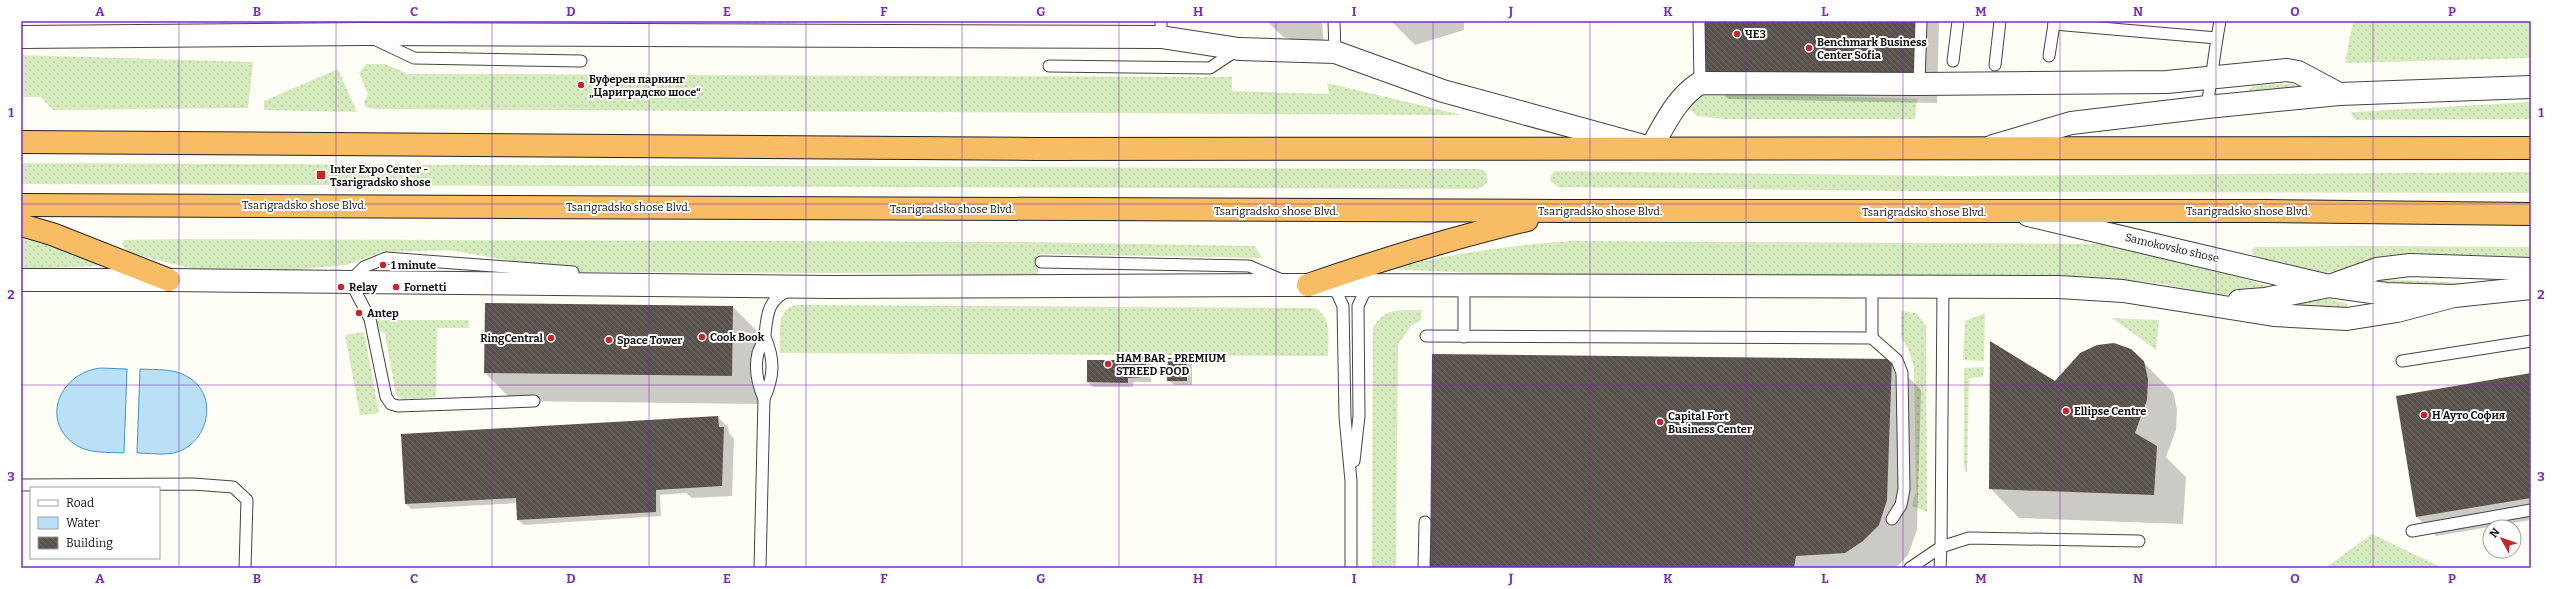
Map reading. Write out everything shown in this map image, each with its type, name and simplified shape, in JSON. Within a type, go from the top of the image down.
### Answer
[{"type":"highway","points":[[21,142],[1037,149],[2531,148]]},
{"type":"highway","name":"Tsarigradsko shose Blvd.","points":[[21,205],[1562,211],[2265,211],[2531,214]]},
{"type":"highway","points":[[1308,285],[1457,237],[1562,211]]},
{"type":"highway","points":[[21,225],[52,234],[169,280]]},
{"type":"street","points":[[21,37],[261,28],[362,34],[1161,29],[1239,49],[1335,52],[1443,91],[1651,148],[1678,101],[1687,91],[1700,83],[1919,84],[2168,82],[2287,70],[2298,72],[2339,94]]},
{"type":"street","points":[[1986,148],[2070,123],[2207,107],[2339,94],[2531,87]]},
{"type":"street","name":"Samokovsko shose","points":[[2015,212],[2329,286],[2386,294],[2454,296],[2531,288]]},
{"type":"street","points":[[2206,304],[2264,299],[2329,286],[2377,269],[2410,265],[2531,269]]},
{"type":"street","points":[[21,280],[350,281],[803,286],[1308,285],[1872,288],[2059,287],[2123,291],[2274,315],[2347,319],[2397,311],[2454,296]]},
{"type":"lane","points":[[1334,21],[1335,52]]},
{"type":"lane","points":[[1699,21],[1700,83]]},
{"type":"lane","points":[[1919,84],[1921,21]]},
{"type":"lane","points":[[1953,61],[1958,21]]},
{"type":"lane","points":[[1995,65],[2000,21]]},
{"type":"lane","points":[[2207,107],[2220,21]]},
{"type":"lane","points":[[2049,56],[2054,23],[2217,38]]},
{"type":"lane","points":[[362,34],[414,58],[581,61]]},
{"type":"lane","points":[[1049,66],[1210,68],[1239,49]]},
{"type":"lane","points":[[534,401],[398,406],[391,404],[386,397],[370,319],[350,281],[364,267],[386,258],[573,272]]},
{"type":"lane","points":[[1041,262],[1249,266],[1337,293],[1343,306],[1345,417],[1351,481],[1351,568]]},
{"type":"lane","points":[[760,568],[764,399],[772,382],[772,353],[765,337],[765,320],[775,301],[788,291],[803,286]]},
{"type":"lane","points":[[1351,481],[1359,416],[1358,306],[1364,293],[1378,286]]},
{"type":"lane","points":[[1464,286],[1464,337]]},
{"type":"lane","points":[[1872,288],[1872,338]]},
{"type":"lane","points":[[1940,568],[1944,288]]},
{"type":"lane","points":[[1426,336],[1872,338],[1896,360],[1902,373],[1904,489],[1901,505],[1892,519]]},
{"type":"lane","points":[[2402,361],[2531,341]]},
{"type":"lane","points":[[21,485],[193,484],[233,488],[247,500],[246,568]]},
{"type":"lane","points":[[2412,531],[2531,510]]},
{"type":"lane","points":[[1424,568],[1425,522]]},
{"type":"lane","points":[[1910,568],[1941,547],[1969,538],[2139,541]]},
{"type":"green space","points":[[2353,21],[2531,21],[2531,58],[2345,63]]},
{"type":"green space","points":[[21,55],[253,62],[248,108],[53,110],[41,97],[21,97]]},
{"type":"green space","points":[[366,64],[385,64],[408,74],[1232,77],[1232,91],[1329,94],[1327,83],[1462,115],[374,109],[365,107],[364,102],[368,94],[359,73]]},
{"type":"green space","points":[[338,69],[357,112],[264,110],[264,101]]},
{"type":"green space","points":[[2294,84],[2296,89],[2250,92],[2249,89],[2254,86]]},
{"type":"green space","points":[[1712,93],[1917,99],[1915,119],[1725,119],[1697,116],[1687,107],[1700,95]]},
{"type":"green space","points":[[2531,102],[2531,119],[2356,120],[2351,114],[2353,112]]},
{"type":"green space","points":[[21,163],[1478,169],[1485,171],[1488,179],[1486,184],[1478,189],[21,184]]},
{"type":"green space","points":[[1555,171],[1949,176],[2531,172],[2531,193],[1987,192],[1558,187],[1550,181],[1551,175]]},
{"type":"green space","points":[[21,239],[60,248],[97,263],[96,266],[21,269]]},
{"type":"green space","points":[[124,240],[1026,242],[1255,246],[1262,258],[1038,254],[1038,274],[573,272],[449,250],[382,252],[347,265],[280,271],[197,270],[127,252],[122,244]]},
{"type":"green space","points":[[1572,241],[2104,244],[2155,254],[2276,288],[2263,293],[2247,296],[2231,296],[2149,282],[2081,278],[1498,274],[1389,269],[1480,251]]},
{"type":"green space","points":[[2255,247],[2531,247],[2531,257],[2418,254],[2381,259],[2322,274],[2306,272],[2255,256],[2251,250]]},
{"type":"green space","points":[[2382,279],[2486,284],[2480,288],[2377,283]]},
{"type":"green space","points":[[2326,298],[2348,304],[2346,307],[2319,308],[2299,306],[2293,303]]},
{"type":"green space","points":[[796,305],[1314,308],[1324,316],[1327,322],[1329,335],[1328,356],[780,353],[780,324],[782,317],[789,308]]},
{"type":"green space","points":[[1400,310],[1422,310],[1421,320],[1411,326],[1398,344],[1396,568],[1372,568],[1373,328],[1383,316],[1388,313]]},
{"type":"green space","points":[[1901,311],[1916,313],[1926,326],[1927,512],[1912,506],[1916,492],[1914,368],[1908,348],[1901,338]]},
{"type":"green space","points":[[1985,313],[1984,361],[1963,360],[1965,321]]},
{"type":"green space","points":[[2112,318],[2159,320],[2156,350]]},
{"type":"green space","points":[[378,320],[469,320],[469,328],[437,328],[436,397],[402,399],[396,395],[385,333],[379,331],[376,323]]},
{"type":"green space","points":[[364,332],[379,413],[360,415],[345,335]]},
{"type":"green space","points":[[1984,367],[1983,377],[1969,378],[1967,473],[1964,467],[1964,368]]},
{"type":"green space","points":[[2372,534],[2443,568],[2325,568]]},
{"type":"shaded area","points":[[736,21],[793,21],[793,27],[736,27]]},
{"type":"water","points":[[101,368],[127,369],[124,453],[99,452],[81,448],[65,435],[59,423],[57,411],[59,399],[65,388],[75,378],[87,371]]},
{"type":"water","points":[[140,369],[177,372],[188,377],[198,385],[204,395],[207,406],[206,418],[203,429],[197,439],[188,447],[168,454],[137,453]]},
{"type":"building","name":"Benchmark Business Center Sofia","points":[[1703,21],[1915,21],[1913,79],[1703,75]]},
{"type":"building","name":"Space Tower","points":[[485,303],[733,306],[732,376],[484,373]]},
{"type":"building","name":"Ellipse Centre","points":[[1990,341],[2055,381],[2080,353],[2097,345],[2114,343],[2131,349],[2144,361],[2148,379],[2147,400],[2135,433],[2157,446],[2154,495],[1989,489]]},
{"type":"building","name":"Capital Fort Business Center","points":[[1432,354],[1892,359],[1887,500],[1879,525],[1863,541],[1845,553],[1796,556],[1794,568],[1430,568]]},
{"type":"building","points":[[1129,357],[1146,357],[1146,377],[1128,378],[1128,383],[1087,382],[1087,360],[1128,360]]},
{"type":"building","points":[[1168,357],[1187,357],[1187,381],[1167,381]]},
{"type":"building","points":[[2531,373],[2531,498],[2416,517],[2396,396]]},
{"type":"building","points":[[718,416],[719,427],[724,427],[722,486],[656,490],[656,512],[517,520],[516,498],[405,504],[401,434]]},
{"type":"place","name":"ЧЕЗ","points":[[1737,34]]},
{"type":"place","name":"Benchmark Business Center Sofia","points":[[1809,48]]},
{"type":"place","name":"Буферен паркинг „Цариградско шосе“","points":[[581,85]]},
{"type":"place","name":"Inter Expo Center - Tsarigradsko shose","points":[[321,175]]},
{"type":"place","name":"1 minute","points":[[383,265]]},
{"type":"place","name":"Relay","points":[[341,287]]},
{"type":"place","name":"Fornetti","points":[[396,287]]},
{"type":"place","name":"Antep","points":[[359,313]]},
{"type":"place","name":"Cook Book","points":[[702,337]]},
{"type":"place","name":"RingCentral","points":[[551,338]]},
{"type":"place","name":"Space Tower","points":[[609,340]]},
{"type":"place","name":"HAM BAR - PREMIUM STREED FOOD","points":[[1108,364]]},
{"type":"place","name":"Ellipse Centre","points":[[2066,411]]},
{"type":"place","name":"Н Ауто София","points":[[2424,415]]},
{"type":"place","name":"Capital Fort Business Center","points":[[1660,422]]}]
